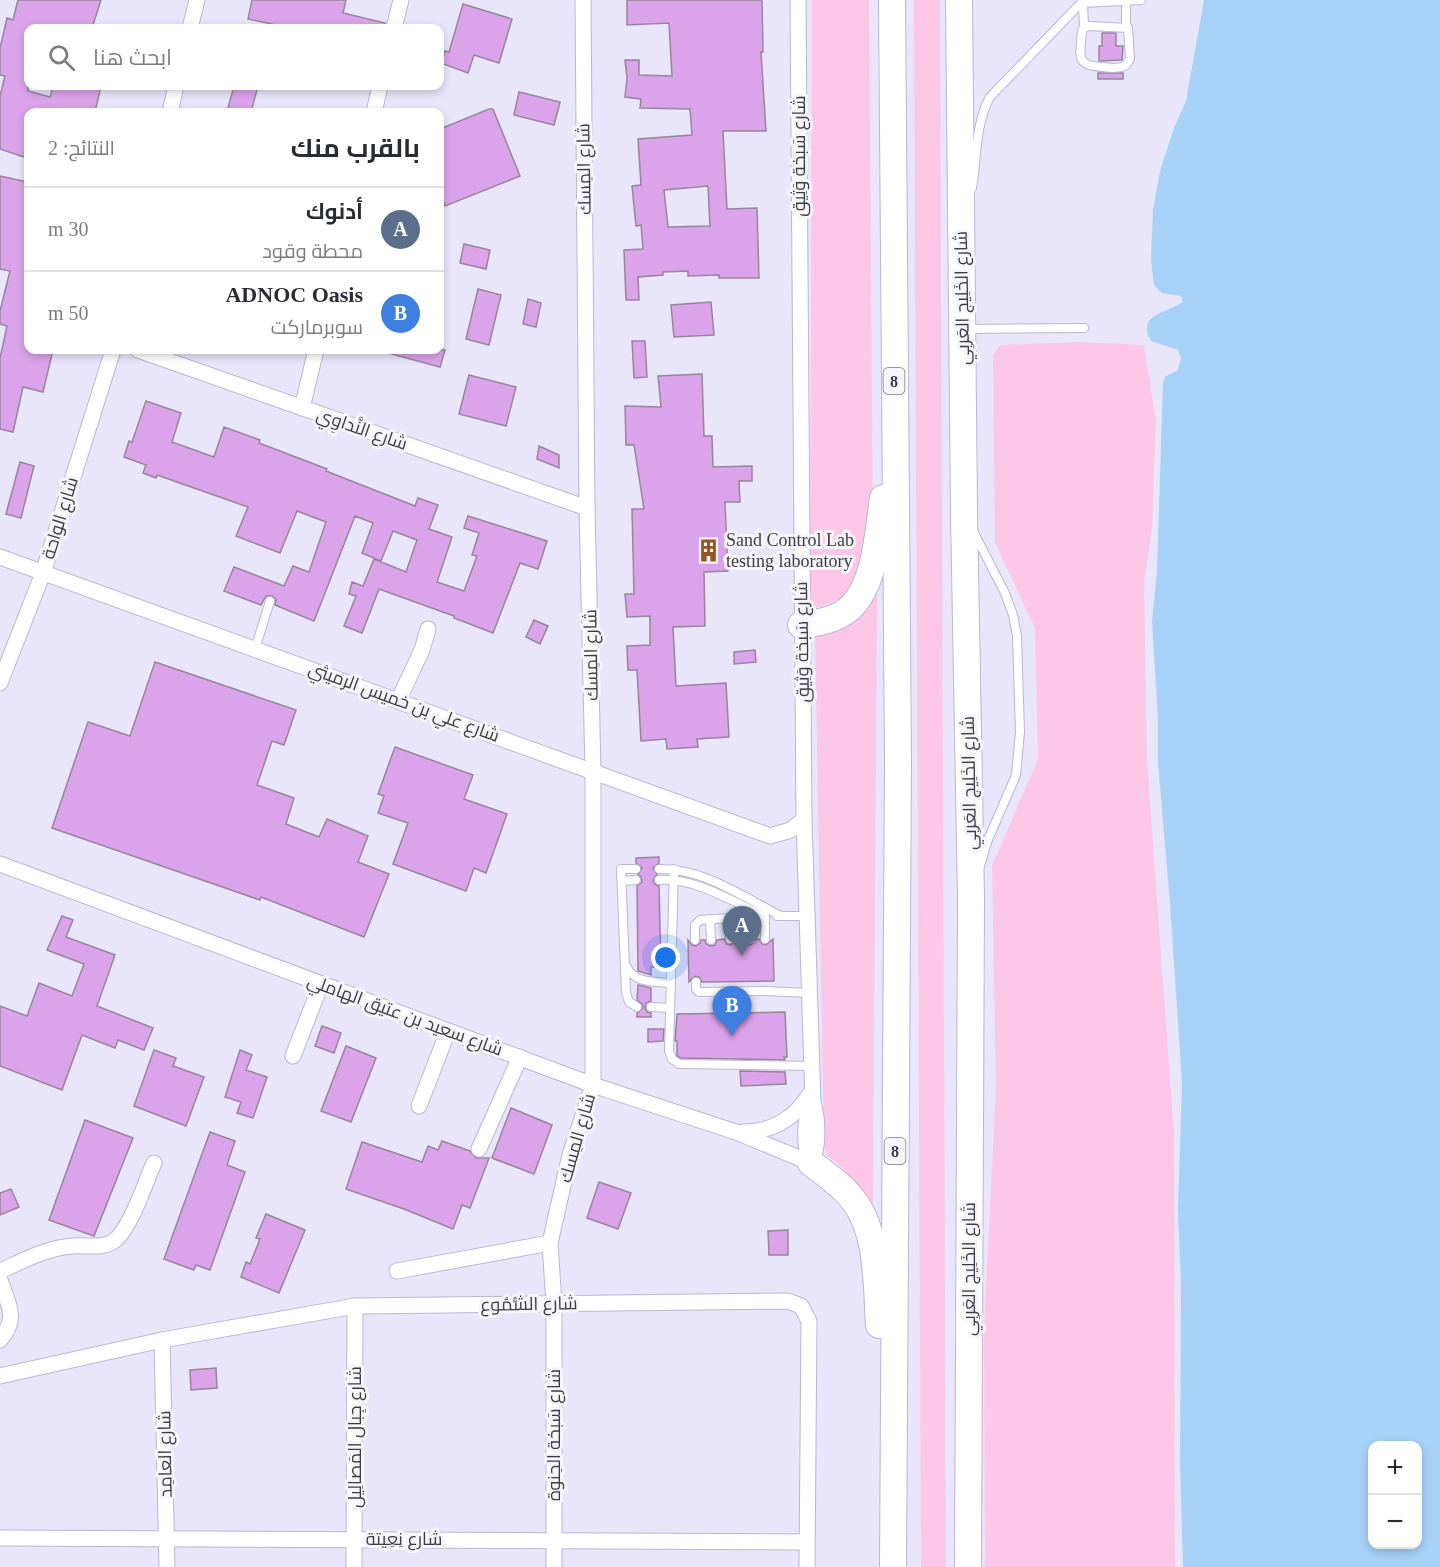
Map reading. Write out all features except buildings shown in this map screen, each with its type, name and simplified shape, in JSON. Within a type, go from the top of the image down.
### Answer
[{"type":"highway","name":"8","points":[[892,0],[898,761],[893,1567]]},
{"type":"highway","name":"شارع الخَلِيج العَربِي","points":[[959,0],[964,512],[971,899],[968,1567]]},
{"type":"highway","points":[[801,626],[826,621],[848,610],[868,582],[894,429]]},
{"type":"highway","points":[[811,1163],[851,1197],[861,1212],[870,1233],[877,1294],[892,1540]]},
{"type":"street","points":[[191,24],[197,0]]},
{"type":"street","points":[[395,24],[401,0]]},
{"type":"street","name":"شارع المِسك","points":[[554,1304],[550,1243],[570,1155],[593,1085],[593,771],[587,508],[583,0]]},
{"type":"street","name":"شارع سَبخة وَثِيق","points":[[798,0],[801,626],[804,819],[813,1096],[807,1113],[807,1151],[811,1163]]},
{"type":"street","points":[[171,108],[175,90]]},
{"type":"street","points":[[375,108],[379,90]]},
{"type":"street","name":"شارع الواحة","points":[[0,683],[43,573],[112,354]]},
{"type":"street","name":"شارع النَّداوِي","points":[[149,354],[587,508]]},
{"type":"street","points":[[302,408],[315,354]]},
{"type":"street","name":"شارع علي بن خميس الرميثي","points":[[0,557],[770,836],[791,830],[804,819]]},
{"type":"street","points":[[398,700],[422,650],[428,629]]},
{"type":"street","name":"شارع سعيد بن عتيق الهاملي","points":[[0,864],[593,1085],[736,1132],[811,1163]]},
{"type":"street","points":[[292,1056],[321,984]]},
{"type":"street","points":[[419,1106],[448,1031]]},
{"type":"street","points":[[479,1149],[520,1058]]},
{"type":"street","points":[[736,1132],[767,1129],[781,1123],[813,1096]]},
{"type":"street","points":[[0,1271],[35,1255],[69,1246],[103,1246],[114,1241],[125,1230],[154,1163]]},
{"type":"street","points":[[397,1271],[550,1243]]},
{"type":"street","points":[[0,1280],[12,1315],[9,1328],[0,1340]]},
{"type":"street","name":"شارع الشُّمُوع","points":[[0,1376],[162,1341],[355,1306],[788,1301],[801,1306],[809,1321],[807,1567]]},
{"type":"street","name":"شارع سَبخة الحِنوة","points":[[554,1304],[554,1567]]},
{"type":"street","name":"شارع جِبال المَصالِيل","points":[[354,1567],[355,1306]]},
{"type":"street","name":"شارع العامِد","points":[[162,1341],[167,1567]]},
{"type":"street","name":"شارع نِعِيتة","points":[[0,1538],[807,1542]]},
{"type":"lane","points":[[972,191],[980,123],[983,109],[990,97],[1083,1],[1141,0]]},
{"type":"lane","points":[[1083,1],[1084,28],[1081,58],[1084,64],[1090,67],[1118,68],[1126,65],[1130,59],[1126,2]]},
{"type":"lane","points":[[1084,28],[1089,26],[1126,27]]},
{"type":"lane","points":[[962,261],[970,203]]},
{"type":"lane","points":[[962,329],[1084,328]]},
{"type":"lane","points":[[964,512],[1014,615],[1017,636],[1020,732],[1016,775],[987,842],[971,899]]},
{"type":"lane","points":[[255,649],[270,601]]},
{"type":"lane","points":[[636,869],[621,869],[626,998],[637,1007]]},
{"type":"lane","points":[[659,869],[674,869],[704,877],[782,916]]},
{"type":"lane","points":[[674,869],[669,1051],[672,1059],[675,1062],[812,1066]]},
{"type":"lane","points":[[622,881],[636,880]]},
{"type":"lane","points":[[659,880],[674,880],[692,884],[765,916]]},
{"type":"lane","points":[[765,916],[765,939]]},
{"type":"lane","points":[[695,940],[697,922],[710,919],[808,916]]},
{"type":"lane","points":[[750,917],[750,939]]},
{"type":"lane","points":[[730,918],[730,939]]},
{"type":"lane","points":[[710,919],[711,940]]},
{"type":"lane","points":[[626,964],[631,975],[636,978],[670,983]]},
{"type":"lane","points":[[732,981],[732,992]]},
{"type":"lane","points":[[751,981],[751,991]]},
{"type":"lane","points":[[765,981],[765,991]]},
{"type":"lane","points":[[696,982],[698,991],[809,993]]},
{"type":"lane","points":[[712,982],[712,992]]},
{"type":"lane","points":[[651,1007],[670,1008]]},
{"type":"shaded area","points":[[812,0],[869,0],[873,541],[848,597],[810,610]]},
{"type":"shaded area","points":[[914,0],[940,0],[946,1567],[921,1567]]},
{"type":"shaded area","points":[[1079,342],[1144,345],[1156,421],[1152,528],[1144,583],[1147,761],[1174,1134],[1175,1567],[985,1567],[984,1332],[996,1088],[992,866],[1038,759],[1035,628],[995,543],[993,355],[1000,345]]},
{"type":"shaded area","points":[[877,592],[873,1205],[843,1168],[827,1155],[824,1146],[815,633],[856,612]]},
{"type":"water","points":[[1204,0],[1440,0],[1440,1567],[1183,1567],[1180,1463],[1181,1284],[1178,1209],[1182,1083],[1158,762],[1158,719],[1152,621],[1157,571],[1163,382],[1166,376],[1178,370],[1181,358],[1178,350],[1151,341],[1147,332],[1150,320],[1183,302],[1181,296],[1162,293],[1154,285],[1151,259],[1153,210],[1160,171],[1174,128],[1186,101]]},
{"type":"place","name":"Sand Control Lab testing laboratory","points":[[708,550]]},
{"type":"place","name":"أدنوك","points":[[742,956]]},
{"type":"place","name":"ADNOC Oasis","points":[[732,1036]]}]
